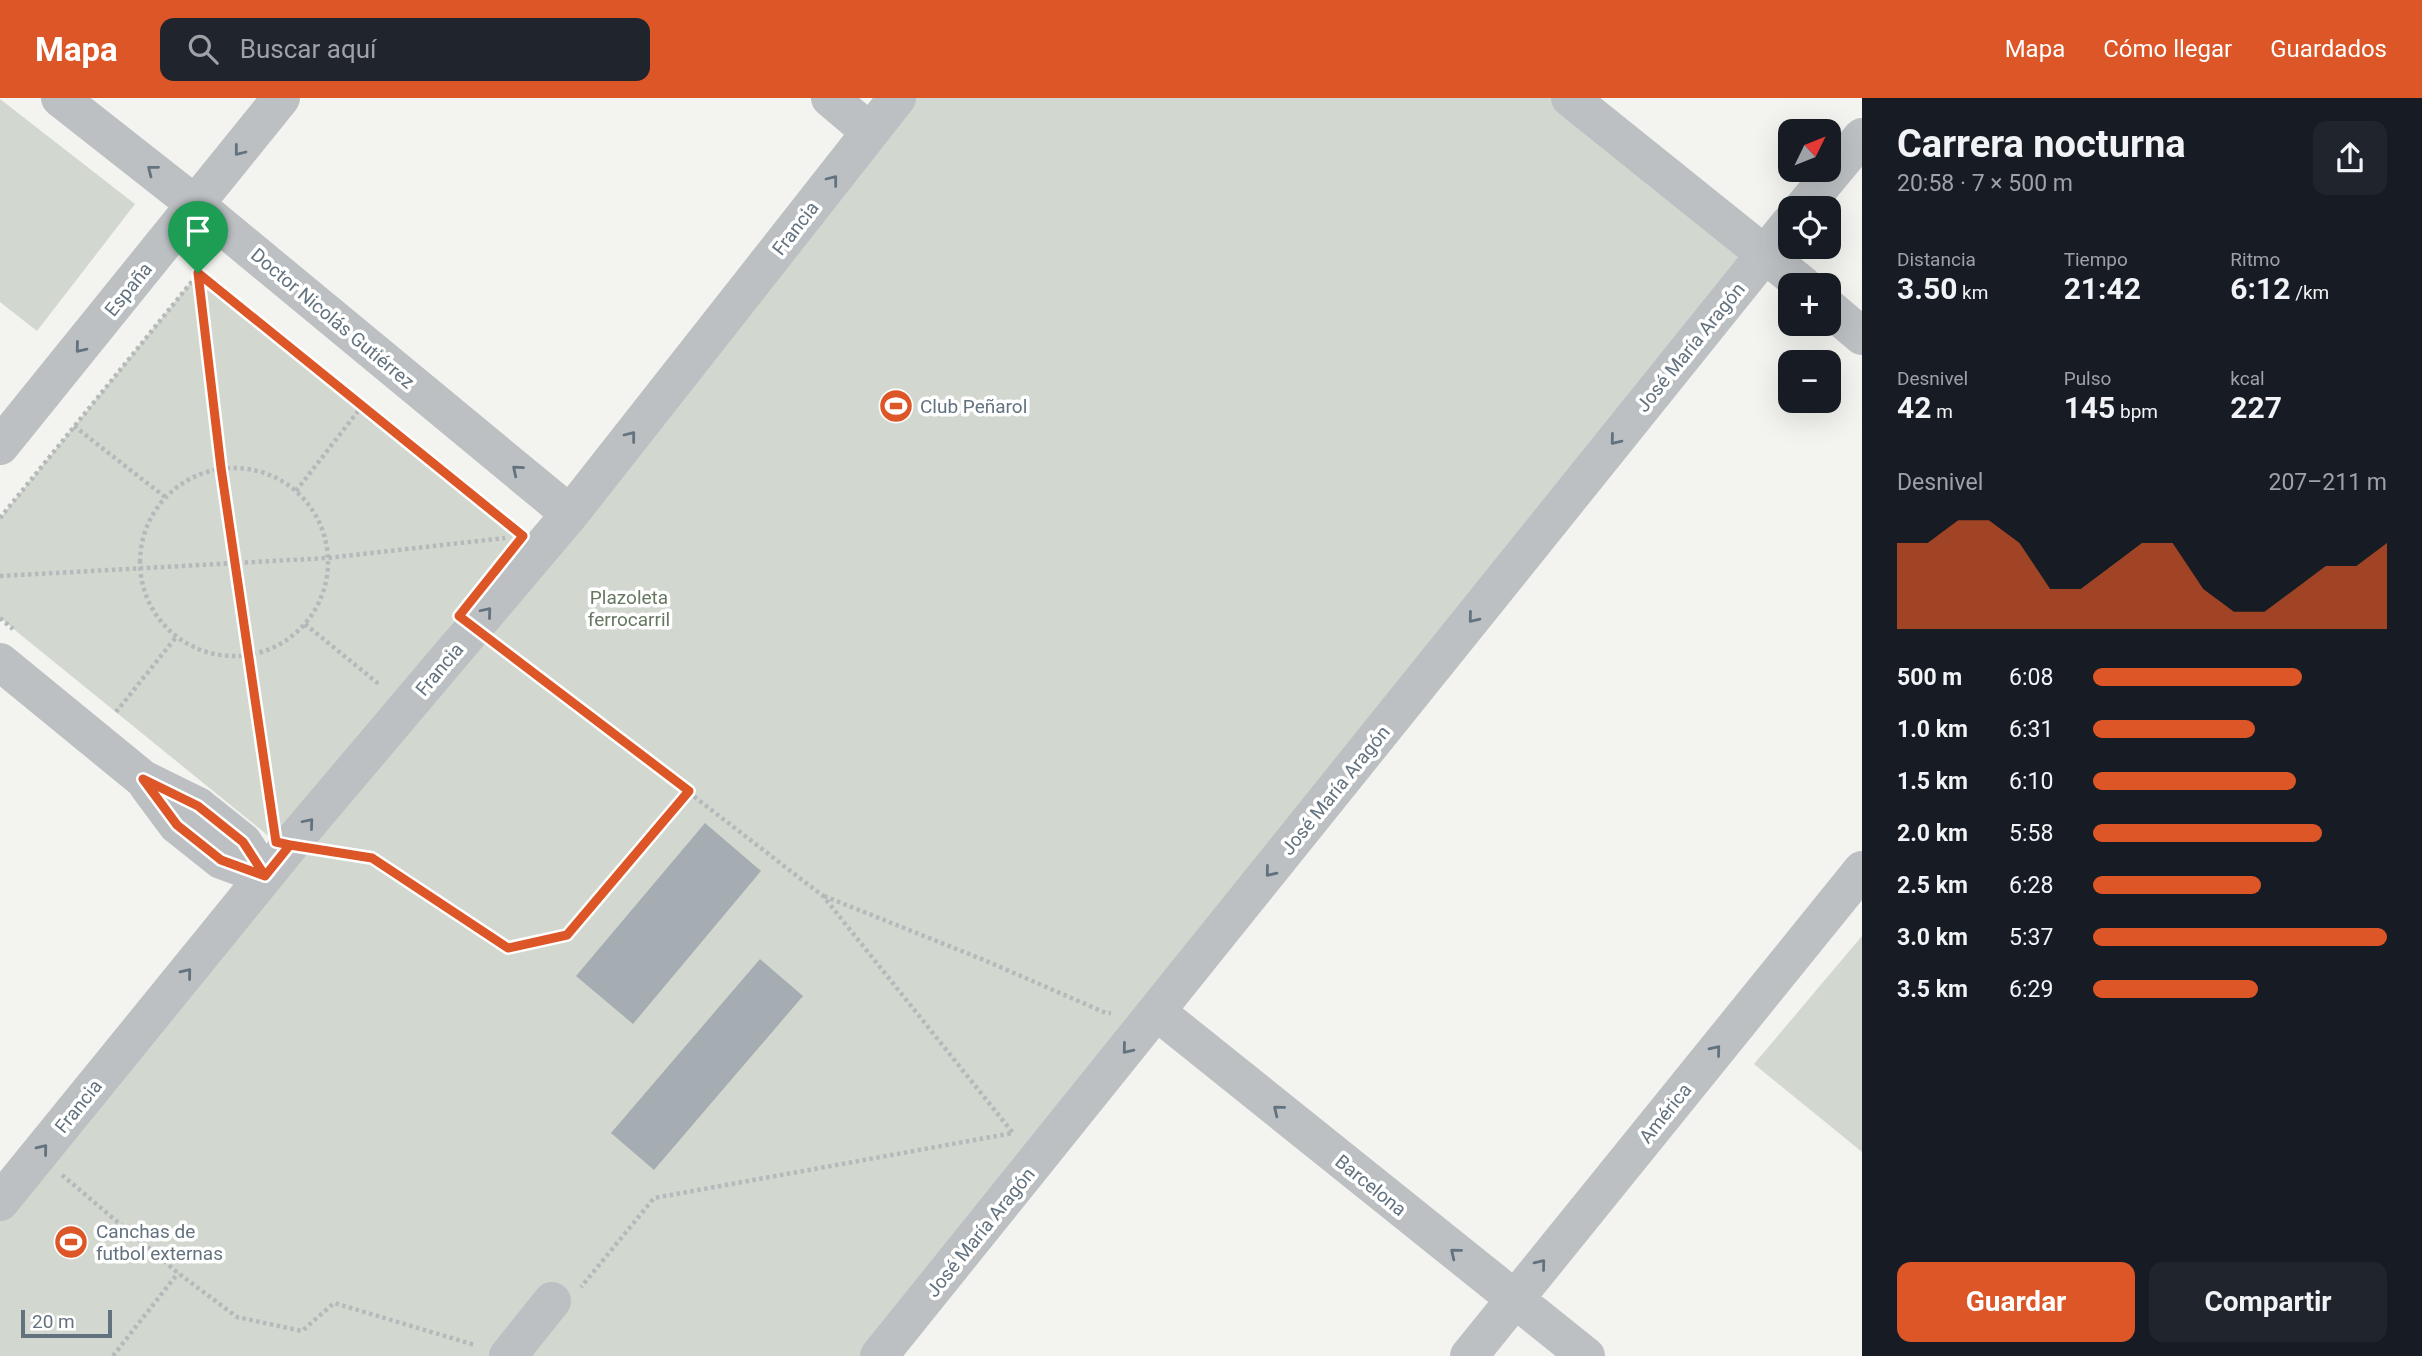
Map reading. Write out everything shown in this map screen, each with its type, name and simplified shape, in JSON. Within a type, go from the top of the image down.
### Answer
[{"type":"street","name":"Doctor Nicolás Gutiérrez","points":[[60,98],[196,205],[570,514]]},
{"type":"street","name":"España","points":[[0,446],[281,98]]},
{"type":"street","points":[[830,98],[870,132]]},
{"type":"street","name":"Francia","points":[[0,1202],[290,845],[570,514],[897,98]]},
{"type":"street","points":[[1570,98],[1789,273]]},
{"type":"street","points":[[1813,196],[1862,137]]},
{"type":"street","name":"José María Aragón","points":[[879,1356],[1778,237]]},
{"type":"street","points":[[1841,319],[1862,337]]},
{"type":"street","points":[[11,649],[143,779],[177,825],[221,860],[265,876]]},
{"type":"street","name":"América","points":[[1469,1356],[1862,870]]},
{"type":"street","name":"Barcelona","points":[[1157,1012],[1586,1356]]},
{"type":"street","points":[[508,1356],[565,1297]]},
{"type":"path","points":[[198,273],[523,536]]},
{"type":"path","points":[[0,518],[198,273]]},
{"type":"path","points":[[198,273],[221,468],[276,842],[372,858],[508,948],[567,935],[689,791]]},
{"type":"path","points":[[296,491],[362,406]]},
{"type":"path","points":[[74,426],[165,497]]},
{"type":"path","points":[[221,468],[245,468],[272,475],[296,491],[314,512],[325,538],[327,558],[324,592],[311,616],[292,636],[269,650],[248,655],[215,654],[189,645],[167,628],[150,606],[141,580],[140,550],[148,521],[165,497],[188,479],[221,468]]},
{"type":"path","points":[[0,576],[327,558],[510,538]]},
{"type":"path","points":[[0,618],[11,649]]},
{"type":"path","points":[[305,624],[384,688]]},
{"type":"path","points":[[474,627],[823,896],[1013,1133],[654,1198],[565,1297]]},
{"type":"path","points":[[106,704],[116,712],[177,636]]},
{"type":"path","points":[[823,896],[984,960],[1106,1013],[1157,1012]]},
{"type":"path","points":[[52,1167],[178,1273],[237,1317],[302,1331],[334,1303],[508,1356]]},
{"type":"path","points":[[113,1356],[178,1273]]},
{"type":"green space","name":"Plazoleta ferrocarril","points":[[894,98],[1568,98],[1747,251],[866,1356],[0,1356],[0,1204]]},
{"type":"green space","points":[[0,99],[135,204],[37,331],[0,302]]},
{"type":"green space","points":[[198,273],[523,536],[276,842],[0,618],[0,518]]},
{"type":"green space","points":[[1862,936],[1862,1152],[1754,1064]]},
{"type":"building","points":[[705,823],[761,871],[633,1024],[576,976]]},
{"type":"building","points":[[760,959],[803,996],[654,1170],[611,1133]]},
{"type":"place","name":"Club Peñarol","points":[[896,406]]},
{"type":"place","name":"Canchas de futbol externas","points":[[71,1242]]},
{"type":"route","points":[[198,273],[221,468],[276,842],[290,845],[265,876],[243,842],[198,806],[143,779],[177,825],[221,860],[265,876],[290,845],[372,858],[508,948],[567,935],[689,791],[459,616],[523,536],[198,273]]}]
